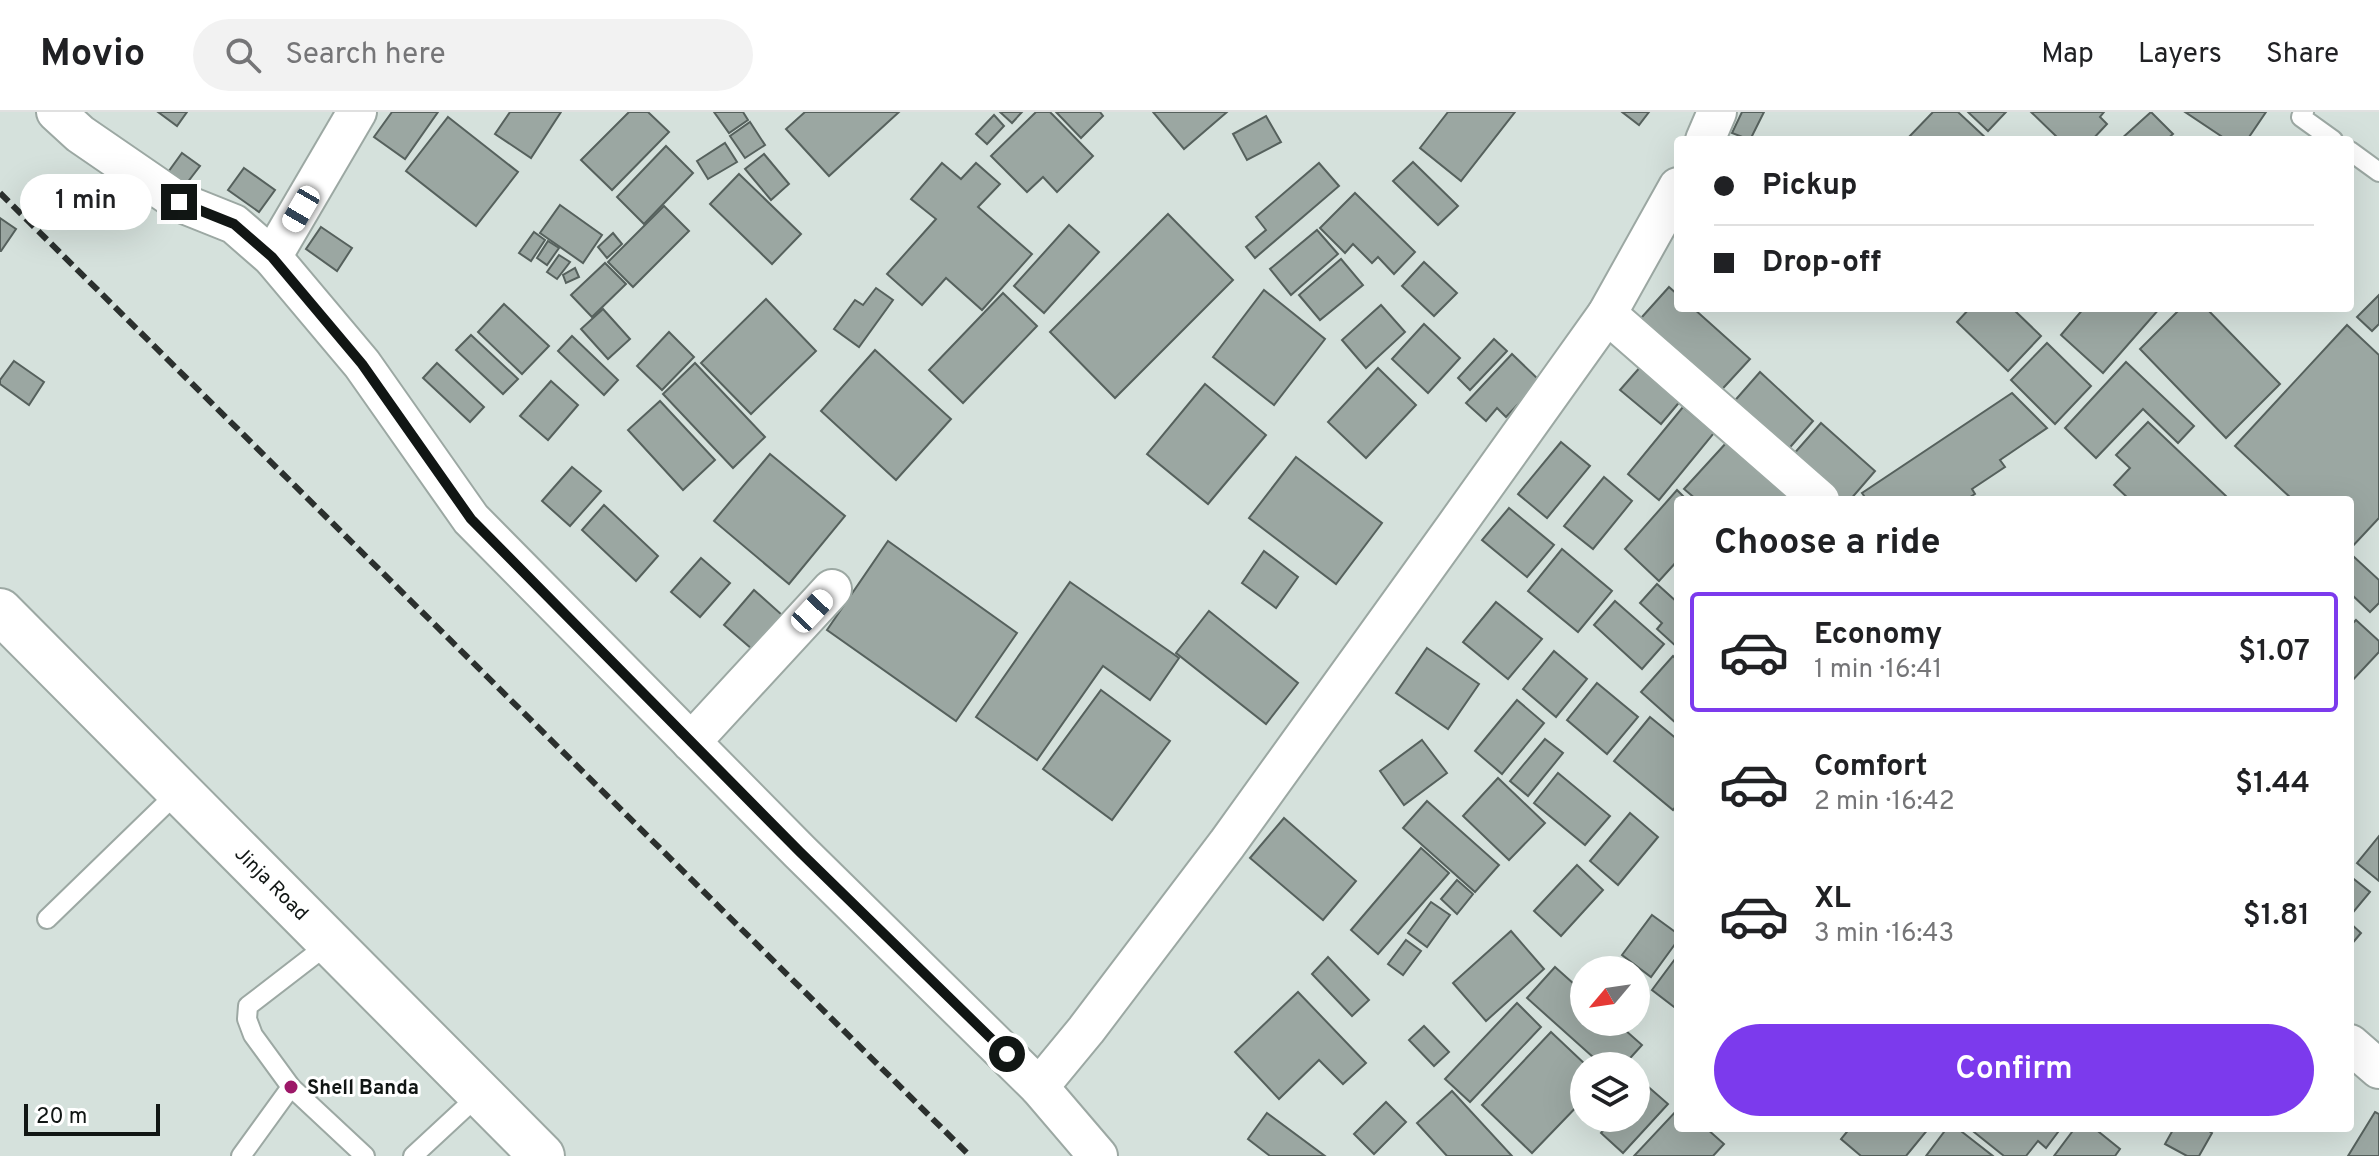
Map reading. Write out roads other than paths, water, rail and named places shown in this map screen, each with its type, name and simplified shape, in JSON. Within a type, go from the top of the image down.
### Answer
[{"type":"highway","name":"Jinja Road","points":[[0,611],[542,1156]]},
{"type":"street","points":[[56,112],[80,134],[179,202],[234,224],[272,257],[362,364],[471,519],[800,852],[1039,1087],[1098,1156]]},
{"type":"street","points":[[272,257],[357,112]]},
{"type":"street","points":[[1707,136],[1717,112]]},
{"type":"street","points":[[1039,1087],[1227,844],[1607,314],[1674,194]]},
{"type":"street","points":[[1607,314],[1815,496]]},
{"type":"street","points":[[691,742],[832,589]]},
{"type":"street","points":[[2354,1047],[2379,1069]]},
{"type":"lane","points":[[2304,112],[2301,117],[2327,136]]},
{"type":"lane","points":[[2354,154],[2379,172]]},
{"type":"lane","points":[[47,919],[179,791]]},
{"type":"lane","points":[[331,942],[248,1006],[247,1019],[253,1035],[291,1087],[365,1156]]},
{"type":"lane","points":[[241,1156],[291,1087]]},
{"type":"lane","points":[[413,1156],[481,1093]]},
{"type":"railway","points":[[0,193],[970,1156]]},
{"type":"place","name":"Shell Banda","points":[[291,1087]]}]
